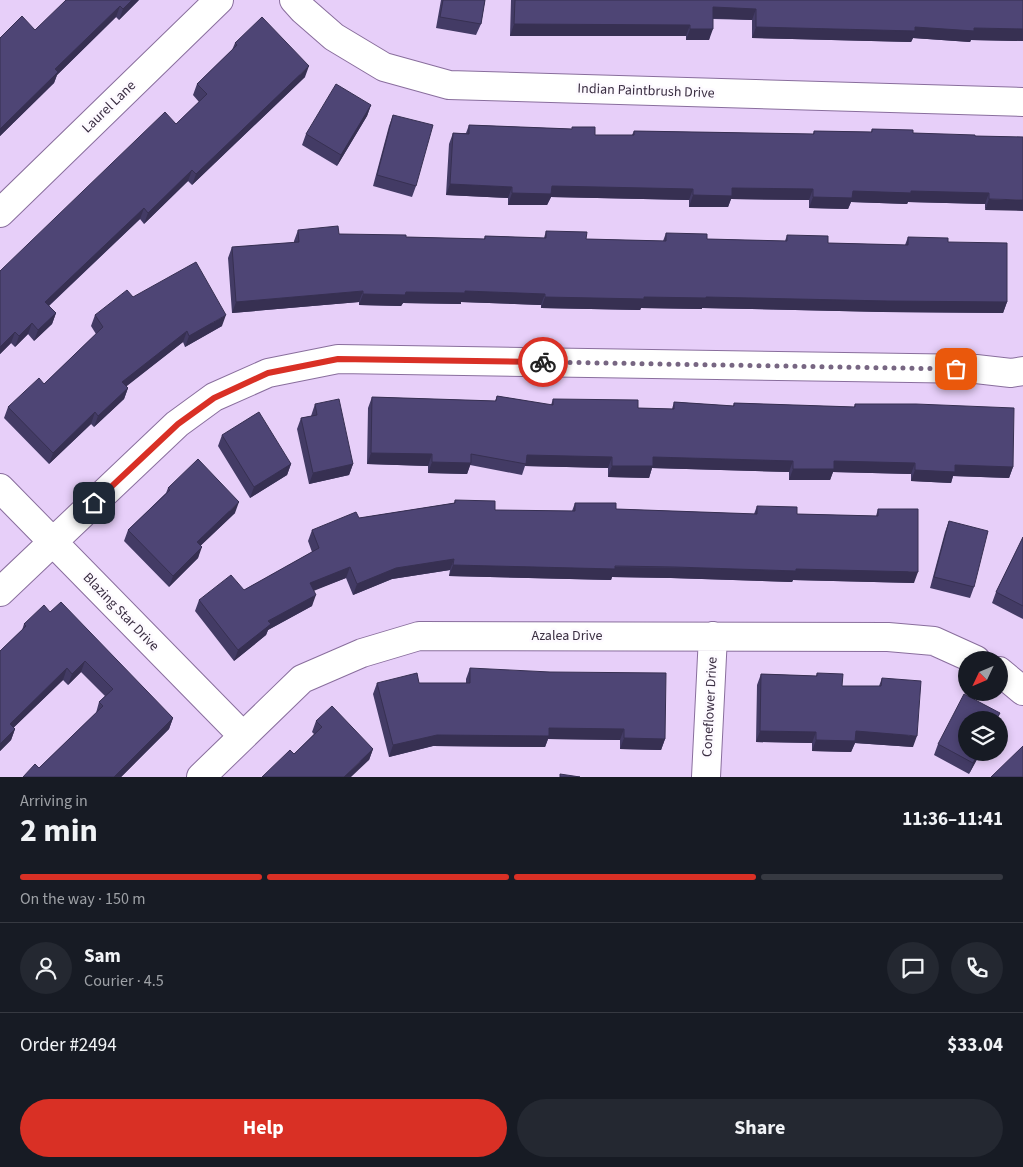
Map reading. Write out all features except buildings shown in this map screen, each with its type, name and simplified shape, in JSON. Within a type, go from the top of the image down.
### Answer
[{"type":"street","name":"Laurel Lane","points":[[0,213],[219,0]]},
{"type":"street","name":"Indian Paintbrush Drive","points":[[294,0],[334,37],[384,68],[449,85],[1023,102]]},
{"type":"street","points":[[0,592],[178,424],[214,398],[268,373],[338,359],[966,369],[1011,372],[1023,370]]},
{"type":"street","name":"Blazing Star Drive","points":[[0,488],[243,736]]},
{"type":"street","name":"Azalea Drive","points":[[201,777],[302,679],[362,653],[419,636],[888,637],[934,641],[958,652]]},
{"type":"street","name":"Coneflower Drive","points":[[706,777],[713,636]]},
{"type":"street","points":[[1008,678],[1023,691]]},
{"type":"way so far","points":[[543,362],[956,369]]},
{"type":"route","points":[[94,503],[178,424],[214,398],[268,373],[338,359],[543,362]]}]
